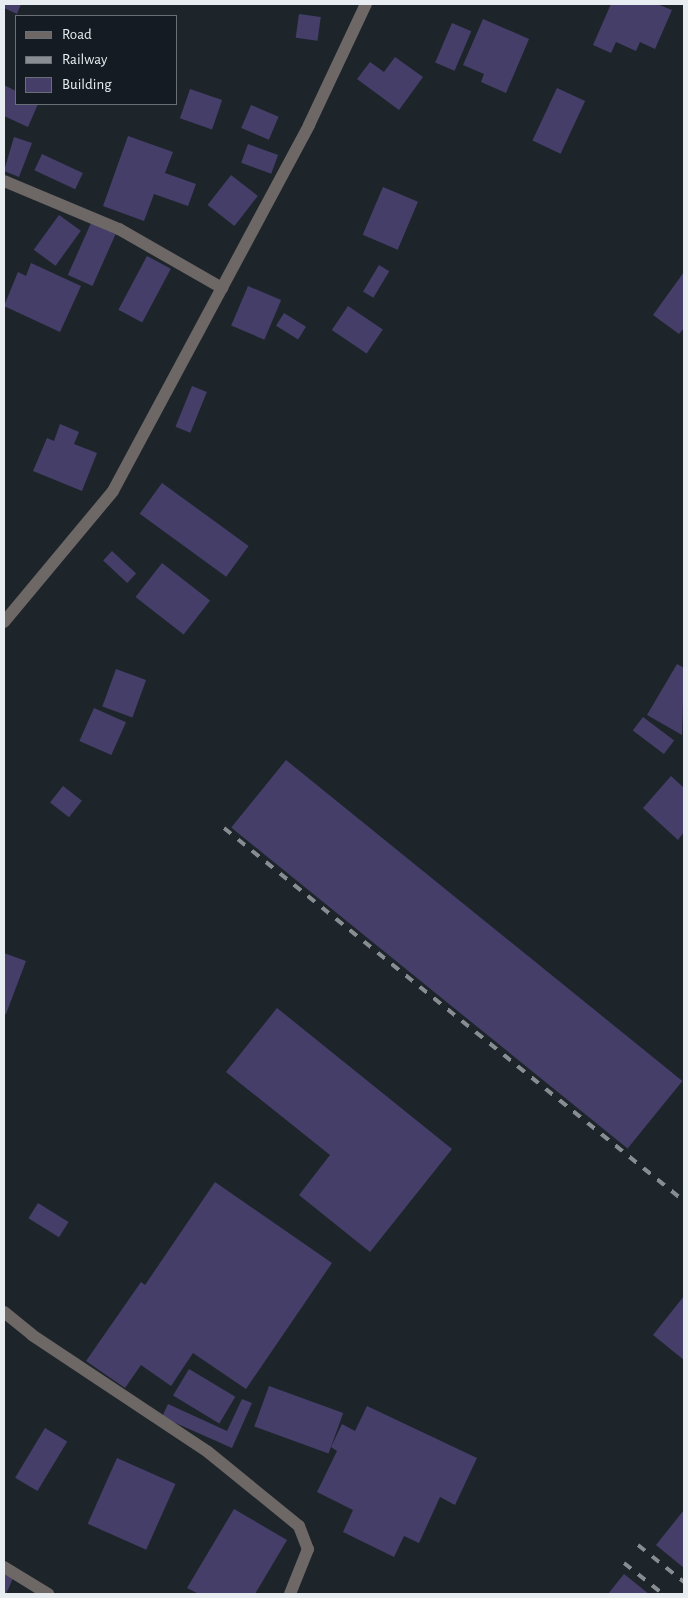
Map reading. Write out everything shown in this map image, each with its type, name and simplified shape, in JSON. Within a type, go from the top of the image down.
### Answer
[{"type":"street","points":[[4,622],[113,491],[308,125],[366,4]]},
{"type":"street","points":[[4,181],[119,228],[222,288]]},
{"type":"street","points":[[4,1312],[32,1335],[208,1452],[299,1526],[308,1549],[290,1594]]},
{"type":"street","points":[[4,1567],[48,1594]]},
{"type":"building","points":[[4,4],[21,4],[17,14],[4,8]]},
{"type":"building","points":[[611,4],[657,4],[672,10],[655,49],[640,42],[636,51],[616,42],[611,53],[593,45]]},
{"type":"building","points":[[299,14],[321,17],[317,41],[296,38]]},
{"type":"building","points":[[483,19],[529,39],[506,93],[481,82],[484,74],[463,65]]},
{"type":"building","points":[[452,23],[471,31],[455,71],[435,63]]},
{"type":"building","points":[[395,57],[423,77],[399,110],[357,79],[370,62],[384,72]]},
{"type":"building","points":[[4,85],[15,90],[15,105],[38,105],[28,127],[4,116]]},
{"type":"building","points":[[557,88],[585,101],[561,154],[532,141]]},
{"type":"building","points":[[190,89],[222,100],[212,129],[180,118]]},
{"type":"building","points":[[251,105],[279,117],[269,140],[241,128]]},
{"type":"building","points":[[128,136],[173,152],[165,173],[196,184],[188,206],[154,194],[144,221],[103,206]]},
{"type":"building","points":[[14,137],[32,143],[19,177],[4,171]]},
{"type":"building","points":[[248,144],[278,155],[271,174],[241,163]]},
{"type":"building","points":[[42,154],[83,173],[75,189],[34,170]]},
{"type":"building","points":[[231,175],[258,196],[234,226],[208,205]]},
{"type":"building","points":[[383,187],[418,202],[398,250],[363,235]]},
{"type":"building","points":[[59,215],[81,231],[56,266],[34,250]]},
{"type":"building","points":[[91,223],[116,234],[92,286],[68,275]]},
{"type":"building","points":[[147,256],[171,269],[142,323],[118,310]]},
{"type":"building","points":[[31,263],[81,286],[60,332],[4,306],[18,272],[26,276]]},
{"type":"building","points":[[379,265],[389,271],[373,298],[363,292]]},
{"type":"building","points":[[684,272],[684,328],[679,334],[653,315]]},
{"type":"building","points":[[248,286],[281,300],[264,340],[231,326]]},
{"type":"building","points":[[348,306],[383,329],[367,354],[332,330]]},
{"type":"building","points":[[284,313],[306,327],[298,339],[276,326]]},
{"type":"building","points":[[192,386],[207,392],[190,433],[176,427]]},
{"type":"building","points":[[60,424],[79,432],[74,444],[97,453],[82,491],[33,471],[47,438],[54,441]]},
{"type":"building","points":[[162,483],[249,546],[226,577],[140,514]]},
{"type":"building","points":[[112,551],[136,574],[127,583],[103,561]]},
{"type":"building","points":[[162,563],[210,601],[184,634],[136,597]]},
{"type":"building","points":[[677,664],[684,668],[682,735],[647,715]]},
{"type":"building","points":[[116,669],[146,680],[132,718],[102,707]]},
{"type":"building","points":[[94,708],[126,722],[111,755],[79,741]]},
{"type":"building","points":[[643,717],[674,740],[664,754],[633,731]]},
{"type":"building","points":[[286,760],[682,1081],[628,1149],[231,828]]},
{"type":"building","points":[[671,776],[684,788],[684,832],[678,840],[643,808]]},
{"type":"building","points":[[63,786],[82,801],[69,817],[50,803]]},
{"type":"building","points":[[4,953],[26,961],[6,1014],[4,1014]]},
{"type":"building","points":[[277,1008],[452,1149],[370,1252],[299,1195],[330,1155],[226,1072]]},
{"type":"building","points":[[215,1182],[332,1263],[246,1389],[193,1353],[171,1386],[141,1365],[125,1388],[86,1361],[141,1282],[145,1285]]},
{"type":"building","points":[[38,1203],[69,1222],[59,1237],[28,1218]]},
{"type":"building","points":[[684,1296],[684,1360],[653,1335]]},
{"type":"building","points":[[189,1369],[235,1397],[219,1423],[173,1396]]},
{"type":"building","points":[[269,1386],[343,1413],[329,1453],[254,1426]]},
{"type":"building","points":[[242,1399],[252,1403],[232,1448],[162,1417],[168,1404],[227,1431]]},
{"type":"building","points":[[367,1406],[477,1458],[455,1505],[440,1497],[419,1543],[404,1536],[394,1557],[343,1532],[353,1510],[317,1492],[337,1451],[331,1447],[342,1424],[355,1431]]},
{"type":"building","points":[[45,1428],[67,1441],[37,1491],[15,1478]]},
{"type":"building","points":[[117,1458],[175,1484],[146,1550],[88,1524]]},
{"type":"building","points":[[234,1509],[287,1540],[255,1594],[199,1594],[187,1588]]},
{"type":"building","points":[[684,1510],[684,1568],[656,1545]]},
{"type":"building","points":[[4,1572],[14,1576],[6,1594],[4,1594]]},
{"type":"building","points":[[624,1574],[649,1594],[608,1594]]},
{"type":"railway","points":[[224,828],[684,1201]]},
{"type":"railway","points":[[638,1545],[684,1582]]},
{"type":"railway","points":[[624,1563],[663,1594]]}]
